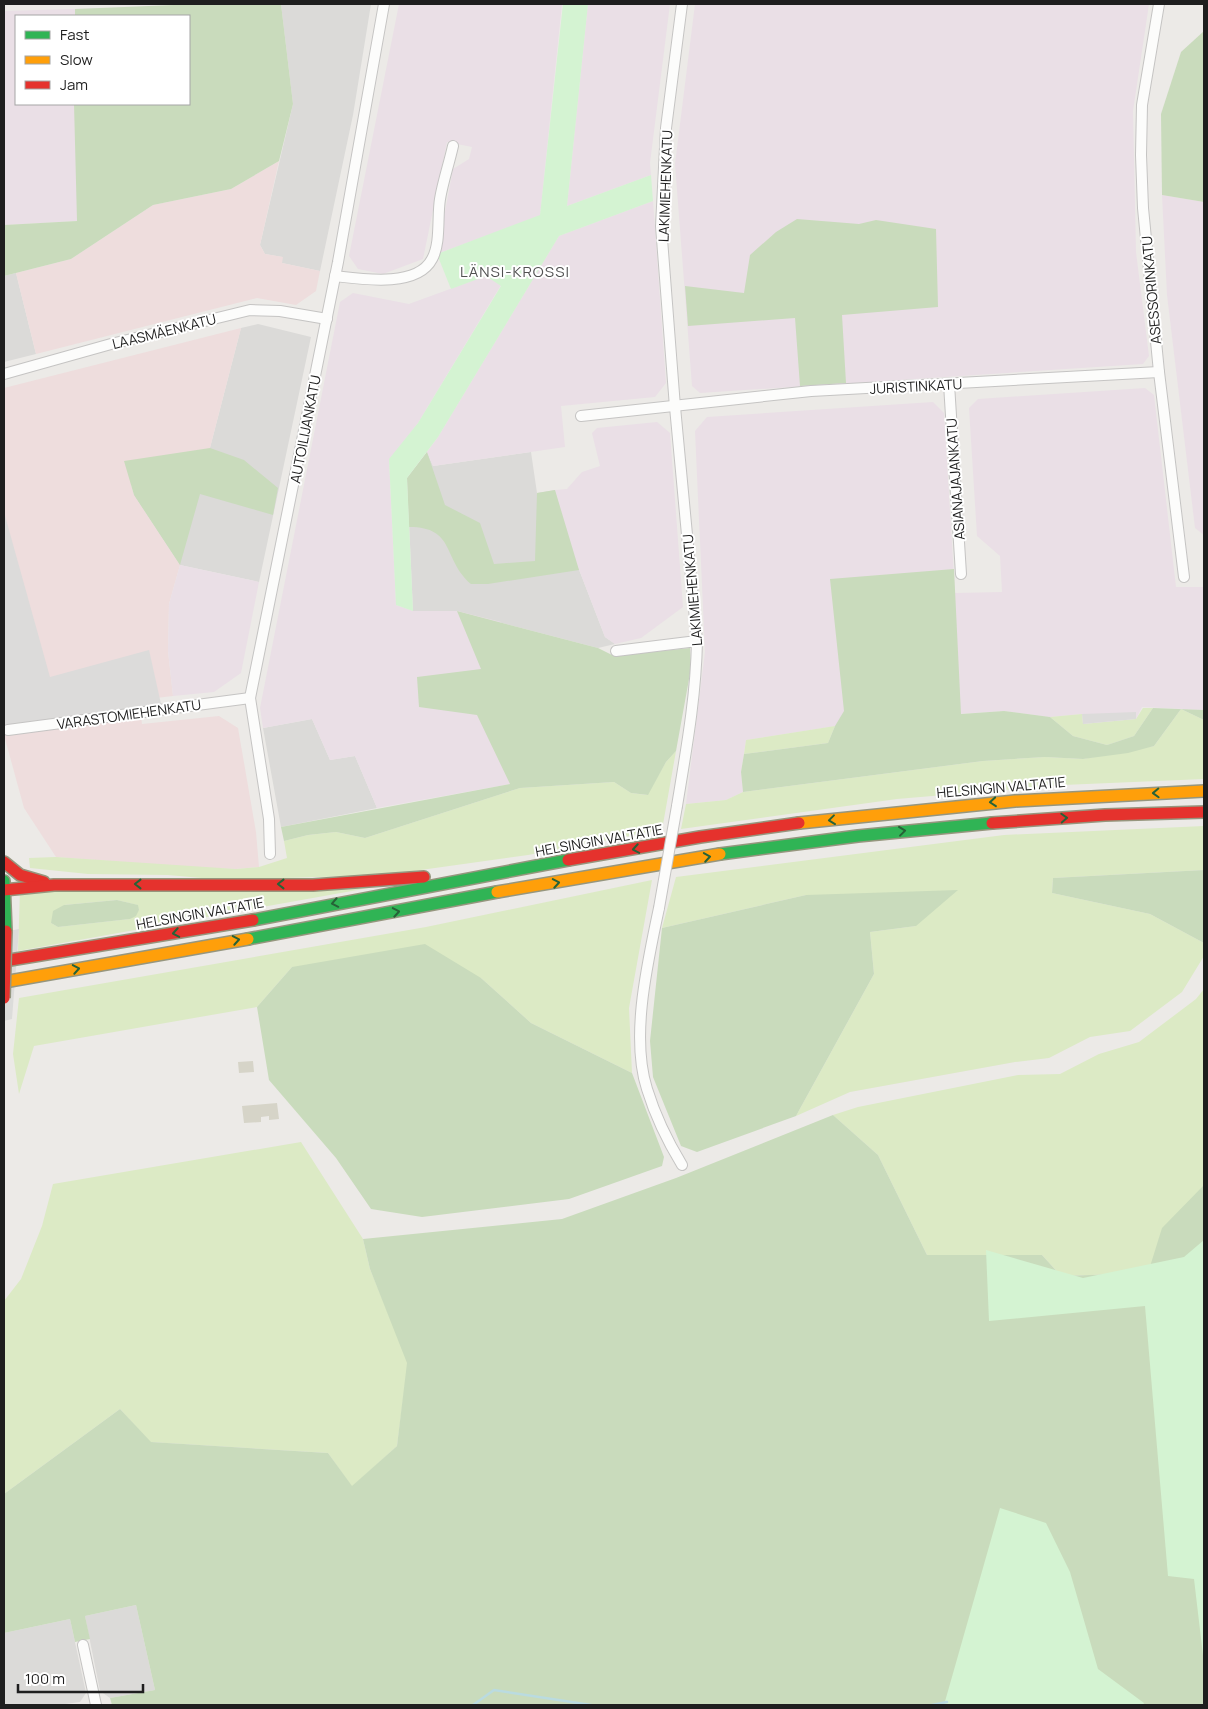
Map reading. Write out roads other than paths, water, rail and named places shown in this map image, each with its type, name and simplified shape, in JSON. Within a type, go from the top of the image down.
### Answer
[{"type":"main road","name":"HELSINGIN VALTATIE","points":[[4,961],[130,941],[702,837],[946,806],[1098,795],[1204,791]]},
{"type":"main road","points":[[4,984],[28,978],[590,877],[807,842],[947,826],[1204,812]]},
{"type":"main road","points":[[4,862],[20,875],[54,885]]},
{"type":"main road","points":[[4,890],[54,885],[314,884],[486,875]]},
{"type":"main road","points":[[4,881],[6,931],[4,998]]},
{"type":"street","name":"AUTOILIJANKATU","points":[[270,854],[269,819],[250,698],[327,319],[384,4]]},
{"type":"street","name":"LAKIMIEHENKATU","points":[[682,4],[666,128],[661,226],[675,407],[698,640],[697,678],[659,908],[644,976],[640,1044],[646,1088],[670,1145],[682,1165]]},
{"type":"street","name":"ASESSORINKATU","points":[[1159,4],[1142,105],[1143,208],[1159,372],[1184,577]]},
{"type":"street","points":[[335,276],[384,280],[418,272],[428,265],[435,251],[440,198],[453,146]]},
{"type":"street","name":"LAASMÄENKATU","points":[[4,374],[111,344],[250,310],[280,311],[327,319]]},
{"type":"street","name":"JURISTINKATU","points":[[581,416],[811,391],[1159,372]]},
{"type":"street","name":"ASIANAJAJANKATU","points":[[949,384],[961,574]]},
{"type":"street","points":[[616,650],[698,640]]},
{"type":"street","name":"VARASTOMIEHENKATU","points":[[8,730],[250,698]]},
{"type":"street","points":[[83,1644],[96,1705]]},
{"type":"waterway","points":[[473,1705],[494,1690],[591,1705]]},
{"type":"waterway","points":[[932,1705],[947,1702]]},
{"type":"district","name":"LÄNSI-KROSSI","points":[[515,271]]}]
